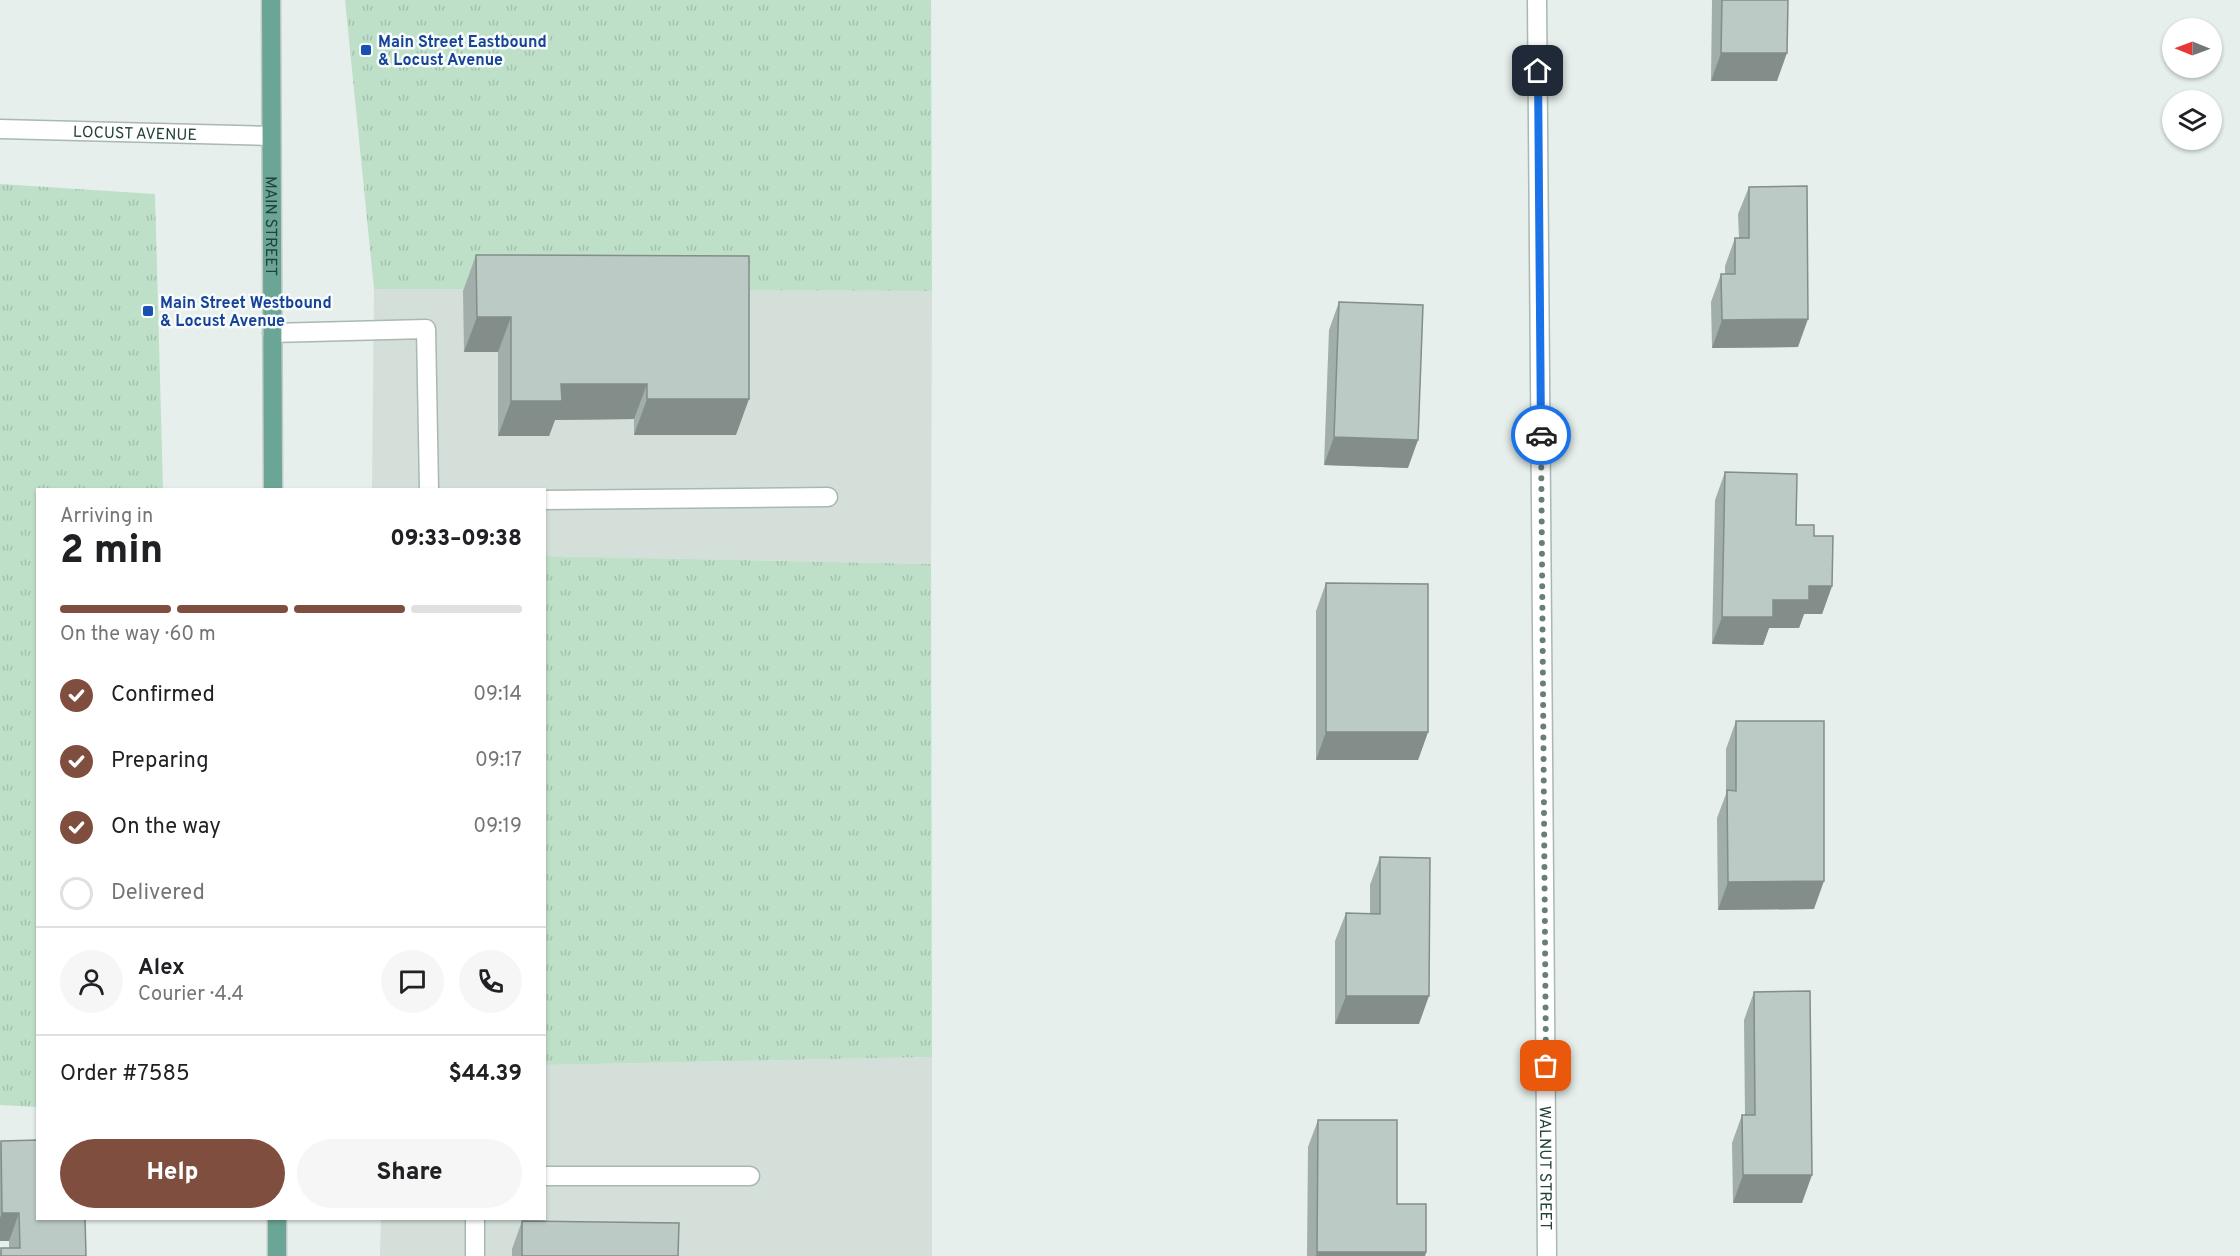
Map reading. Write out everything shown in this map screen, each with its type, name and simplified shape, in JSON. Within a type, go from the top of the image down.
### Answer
[{"type":"main road","name":"MAIN STREET","points":[[271,0],[273,488]]},
{"type":"main road","points":[[277,1220],[277,1256]]},
{"type":"street","name":"WALNUT STREET","points":[[1537,0],[1547,1256]]},
{"type":"street","name":"LOCUST AVENUE","points":[[0,129],[271,136]]},
{"type":"street","points":[[272,333],[426,329],[429,488]]},
{"type":"street","points":[[546,500],[828,497]]},
{"type":"street","points":[[546,1176],[750,1176]]},
{"type":"street","points":[[475,1220],[475,1256]]},
{"type":"shaded area","points":[[374,289],[932,291],[931,564],[546,556],[546,488],[372,488]]},
{"type":"shaded area","points":[[932,1057],[932,1256],[380,1256],[381,1220],[546,1220],[546,1065]]},
{"type":"green space","points":[[345,0],[931,0],[932,291],[374,289]]},
{"type":"green space","points":[[0,184],[155,194],[163,488],[36,488],[36,1107],[0,1105]]},
{"type":"green space","points":[[546,556],[931,564],[932,1057],[546,1065]]},
{"type":"building","points":[[1722,0],[1788,0],[1787,53],[1721,53]]},
{"type":"building","points":[[1807,186],[1808,319],[1722,320],[1721,274],[1735,274],[1735,238],[1749,238],[1749,187]]},
{"type":"building","points":[[476,255],[749,256],[749,399],[647,399],[647,384],[561,384],[562,401],[511,401],[511,317],[477,317]]},
{"type":"building","points":[[1339,302],[1423,305],[1418,440],[1334,437]]},
{"type":"building","points":[[1725,472],[1797,474],[1796,525],[1814,525],[1814,536],[1833,536],[1832,586],[1809,586],[1809,600],[1773,600],[1773,617],[1722,617]]},
{"type":"building","points":[[1326,583],[1428,584],[1428,732],[1326,732]]},
{"type":"building","points":[[1736,721],[1824,721],[1824,881],[1728,882],[1727,790],[1736,791]]},
{"type":"building","points":[[1380,857],[1430,858],[1429,996],[1346,996],[1346,913],[1380,914]]},
{"type":"building","points":[[1810,991],[1812,1175],[1743,1175],[1742,1115],[1755,1115],[1754,992]]},
{"type":"building","points":[[1318,1120],[1397,1120],[1397,1204],[1426,1204],[1426,1252],[1317,1252]]},
{"type":"building","points":[[36,1140],[36,1220],[85,1220],[86,1256],[1,1256],[1,1248],[20,1248],[19,1213],[2,1213],[1,1141]]},
{"type":"building","points":[[522,1221],[679,1223],[678,1256],[522,1256]]},
{"type":"way so far","points":[[1541,435],[1546,1066]]},
{"type":"place","name":"Main Street Eastbound & Locust Avenue","points":[[366,50]]},
{"type":"place","name":"Main Street Westbound & Locust Avenue","points":[[148,311]]},
{"type":"route","points":[[1538,71],[1541,435]]}]
